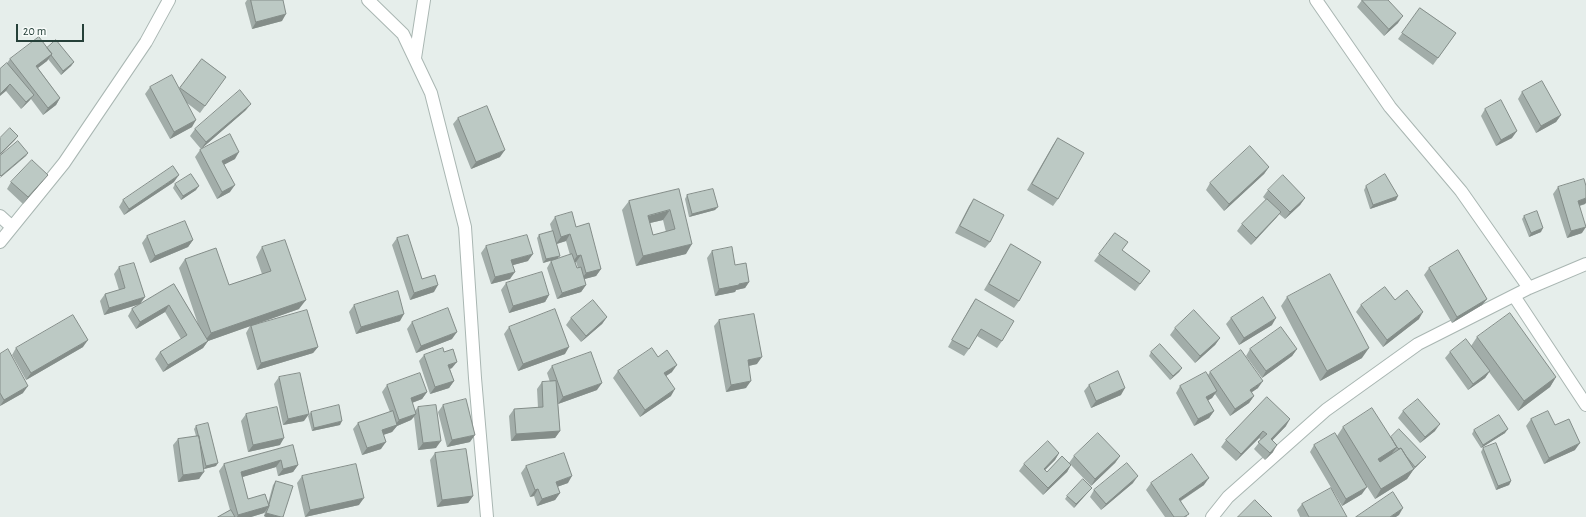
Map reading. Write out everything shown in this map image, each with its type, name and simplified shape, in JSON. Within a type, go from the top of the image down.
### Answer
[{"type":"street","points":[[0,242],[64,163],[146,42],[169,0]]},
{"type":"street","points":[[368,0],[403,34],[431,93],[465,227],[474,378],[487,517]]},
{"type":"street","points":[[415,58],[424,0]]},
{"type":"street","points":[[1316,0],[1390,107],[1461,192],[1529,288]]},
{"type":"street","points":[[0,216],[12,227]]},
{"type":"street","points":[[1212,517],[1228,497],[1326,410],[1418,344],[1529,288],[1586,264]]},
{"type":"street","points":[[1514,296],[1586,405]]},
{"type":"building","points":[[251,0],[283,0],[286,14],[256,22]]},
{"type":"building","points":[[1362,0],[1388,0],[1403,16],[1389,29]]},
{"type":"building","points":[[1420,8],[1456,33],[1438,58],[1402,33]]},
{"type":"building","points":[[39,37],[52,54],[36,66],[60,98],[48,108],[10,59]]},
{"type":"building","points":[[56,40],[74,62],[63,71],[47,48]]},
{"type":"building","points":[[202,59],[226,77],[205,106],[180,88]]},
{"type":"building","points":[[7,63],[34,95],[26,102],[10,84],[0,94],[0,69]]},
{"type":"building","points":[[172,75],[196,120],[174,132],[150,87]]},
{"type":"building","points":[[1542,81],[1561,115],[1541,126],[1522,92]]},
{"type":"building","points":[[240,90],[251,104],[206,142],[195,129]]},
{"type":"building","points":[[1501,100],[1517,131],[1501,140],[1485,109]]},
{"type":"building","points":[[487,106],[505,150],[476,162],[458,118]]},
{"type":"building","points":[[10,128],[18,136],[0,154],[0,138]]},
{"type":"building","points":[[230,134],[239,152],[222,161],[235,185],[222,192],[200,150]]},
{"type":"building","points":[[1058,138],[1084,153],[1058,199],[1032,184]]},
{"type":"building","points":[[18,141],[28,153],[1,176],[0,156]]},
{"type":"building","points":[[1250,146],[1269,167],[1229,204],[1210,183]]},
{"type":"building","points":[[32,160],[48,175],[28,197],[11,182]]},
{"type":"building","points":[[173,166],[179,175],[129,209],[123,200]]},
{"type":"building","points":[[191,174],[199,186],[183,196],[175,184]]},
{"type":"building","points":[[1385,174],[1398,196],[1373,205],[1366,186]]},
{"type":"building","points":[[1283,175],[1305,198],[1290,212],[1268,190]]},
{"type":"building","points":[[1584,179],[1586,186],[1586,198],[1578,201],[1586,227],[1571,231],[1558,187]]},
{"type":"building","points":[[679,189],[692,244],[643,256],[629,201]],"holes":[[[670,210],[675,229],[653,235],[648,216]]]},
{"type":"building","points":[[713,189],[718,207],[692,214],[687,195]]},
{"type":"building","points":[[974,199],[1004,215],[990,242],[960,226]]},
{"type":"building","points":[[1267,199],[1281,212],[1256,238],[1242,224]]},
{"type":"building","points":[[1537,211],[1543,228],[1531,233],[1524,216]]},
{"type":"building","points":[[572,212],[576,227],[589,223],[601,269],[586,273],[581,255],[577,256],[570,234],[561,237],[555,217]]},
{"type":"building","points":[[185,221],[193,240],[155,256],[147,236]]},
{"type":"building","points":[[553,231],[560,256],[546,259],[539,235]]},
{"type":"building","points":[[1115,233],[1128,242],[1122,250],[1150,271],[1140,284],[1099,254]]},
{"type":"building","points":[[408,235],[422,279],[435,275],[438,285],[414,293],[397,238]]},
{"type":"building","points":[[527,235],[533,254],[511,260],[515,272],[495,277],[486,246]]},
{"type":"building","points":[[285,240],[306,300],[211,333],[185,259],[216,248],[229,285],[271,271],[262,247]]},
{"type":"building","points":[[1011,244],[1041,262],[1019,301],[989,284]]},
{"type":"building","points":[[732,247],[735,265],[746,263],[749,282],[719,289],[712,251]]},
{"type":"building","points":[[1458,250],[1487,299],[1457,317],[1429,268]]},
{"type":"building","points":[[572,254],[577,268],[581,267],[586,285],[562,293],[551,261]]},
{"type":"building","points":[[134,263],[145,297],[109,308],[105,294],[125,288],[119,267]]},
{"type":"building","points":[[542,272],[549,295],[513,306],[506,283]]},
{"type":"building","points":[[1330,274],[1369,348],[1327,371],[1287,297]]},
{"type":"building","points":[[174,284],[208,341],[168,365],[160,352],[187,335],[169,305],[140,322],[132,309]]},
{"type":"building","points":[[1385,287],[1395,300],[1407,290],[1423,312],[1387,340],[1361,305]]},
{"type":"building","points":[[398,291],[404,314],[361,327],[354,305]]},
{"type":"building","points":[[1263,297],[1276,318],[1244,338],[1231,318]]},
{"type":"building","points":[[976,299],[1014,321],[1002,341],[981,329],[969,349],[952,340]]},
{"type":"building","points":[[593,300],[607,317],[586,336],[571,318]]},
{"type":"building","points":[[448,308],[457,332],[421,346],[412,322]]},
{"type":"building","points":[[555,309],[569,347],[523,364],[509,327]]},
{"type":"building","points":[[307,310],[318,347],[261,363],[251,326]]},
{"type":"building","points":[[1194,310],[1220,338],[1200,356],[1175,328]]},
{"type":"building","points":[[1510,313],[1556,377],[1524,401],[1477,337]]},
{"type":"building","points":[[754,314],[762,357],[748,360],[751,381],[731,385],[719,320]]},
{"type":"building","points":[[73,315],[88,340],[31,373],[16,348]]},
{"type":"building","points":[[1281,327],[1297,349],[1266,371],[1250,349]]},
{"type":"building","points":[[1466,339],[1490,371],[1473,384],[1450,352]]},
{"type":"building","points":[[1160,344],[1182,368],[1173,376],[1151,352]]},
{"type":"building","points":[[443,348],[444,352],[453,349],[457,362],[448,365],[454,381],[435,387],[424,355]]},
{"type":"building","points":[[652,348],[658,357],[667,350],[677,365],[664,373],[675,389],[645,410],[618,371]]},
{"type":"building","points":[[8,349],[28,386],[4,400],[0,393],[0,354]]},
{"type":"building","points":[[1241,350],[1263,381],[1250,390],[1254,396],[1235,409],[1210,372]]},
{"type":"building","points":[[591,352],[602,383],[563,397],[552,366]]},
{"type":"building","points":[[1118,371],[1125,388],[1096,401],[1089,385]]},
{"type":"building","points":[[1206,372],[1217,391],[1206,397],[1214,411],[1198,419],[1180,386]]},
{"type":"building","points":[[300,373],[309,414],[288,419],[279,377]]},
{"type":"building","points":[[420,373],[427,392],[411,398],[416,414],[399,420],[387,385]]},
{"type":"building","points":[[556,381],[560,431],[516,434],[514,409],[543,407],[542,382]]},
{"type":"building","points":[[1267,397],[1290,419],[1271,439],[1277,445],[1270,453],[1258,442],[1267,434],[1263,431],[1241,454],[1226,440]]},
{"type":"building","points":[[466,399],[475,435],[452,440],[443,405]]},
{"type":"building","points":[[1418,399],[1440,424],[1425,437],[1403,411]]},
{"type":"building","points":[[339,405],[342,421],[314,428],[311,412]]},
{"type":"building","points":[[436,405],[441,441],[423,443],[418,407]]},
{"type":"building","points":[[277,407],[284,438],[253,445],[246,414]]},
{"type":"building","points":[[1372,408],[1397,447],[1378,459],[1380,462],[1401,448],[1414,469],[1381,489],[1343,427]]},
{"type":"building","points":[[393,411],[397,425],[382,430],[386,442],[367,448],[358,423]]},
{"type":"building","points":[[1548,411],[1555,425],[1569,419],[1580,443],[1549,458],[1531,419]]},
{"type":"building","points":[[1499,415],[1508,429],[1483,445],[1474,430]]},
{"type":"building","points":[[208,423],[218,463],[206,466],[196,426]]},
{"type":"building","points":[[1399,429],[1426,457],[1415,467],[1401,448],[1399,449],[1396,446],[1391,437]]},
{"type":"building","points":[[1098,433],[1120,456],[1095,479],[1074,456]]},
{"type":"building","points":[[1335,433],[1367,487],[1346,499],[1314,445]]},
{"type":"building","points":[[199,436],[204,472],[183,475],[178,439]]},
{"type":"building","points":[[1048,441],[1059,453],[1044,469],[1047,472],[1062,456],[1071,465],[1048,488],[1024,464]]},
{"type":"building","points":[[1496,443],[1511,481],[1498,486],[1483,448]]},
{"type":"building","points":[[293,445],[298,465],[283,469],[281,460],[241,472],[248,499],[265,494],[269,506],[238,515],[224,464]]},
{"type":"building","points":[[466,449],[473,496],[442,500],[435,453]]},
{"type":"building","points":[[564,453],[572,476],[556,482],[560,493],[542,499],[538,489],[535,490],[526,466]]},
{"type":"building","points":[[1192,454],[1209,478],[1179,499],[1189,514],[1184,517],[1174,517],[1151,483]]},
{"type":"building","points":[[1127,463],[1138,476],[1106,504],[1094,490]]},
{"type":"building","points":[[356,464],[364,498],[310,510],[302,476]]},
{"type":"building","points":[[1083,479],[1092,488],[1076,504],[1067,496]]},
{"type":"building","points":[[276,481],[293,486],[283,517],[266,513]]},
{"type":"building","points":[[1331,488],[1347,517],[1309,517],[1302,504]]},
{"type":"building","points":[[1393,492],[1403,508],[1390,517],[1356,517]]},
{"type":"building","points":[[1255,500],[1272,517],[1238,517]]},
{"type":"building","points":[[231,510],[235,517],[218,517]]}]
